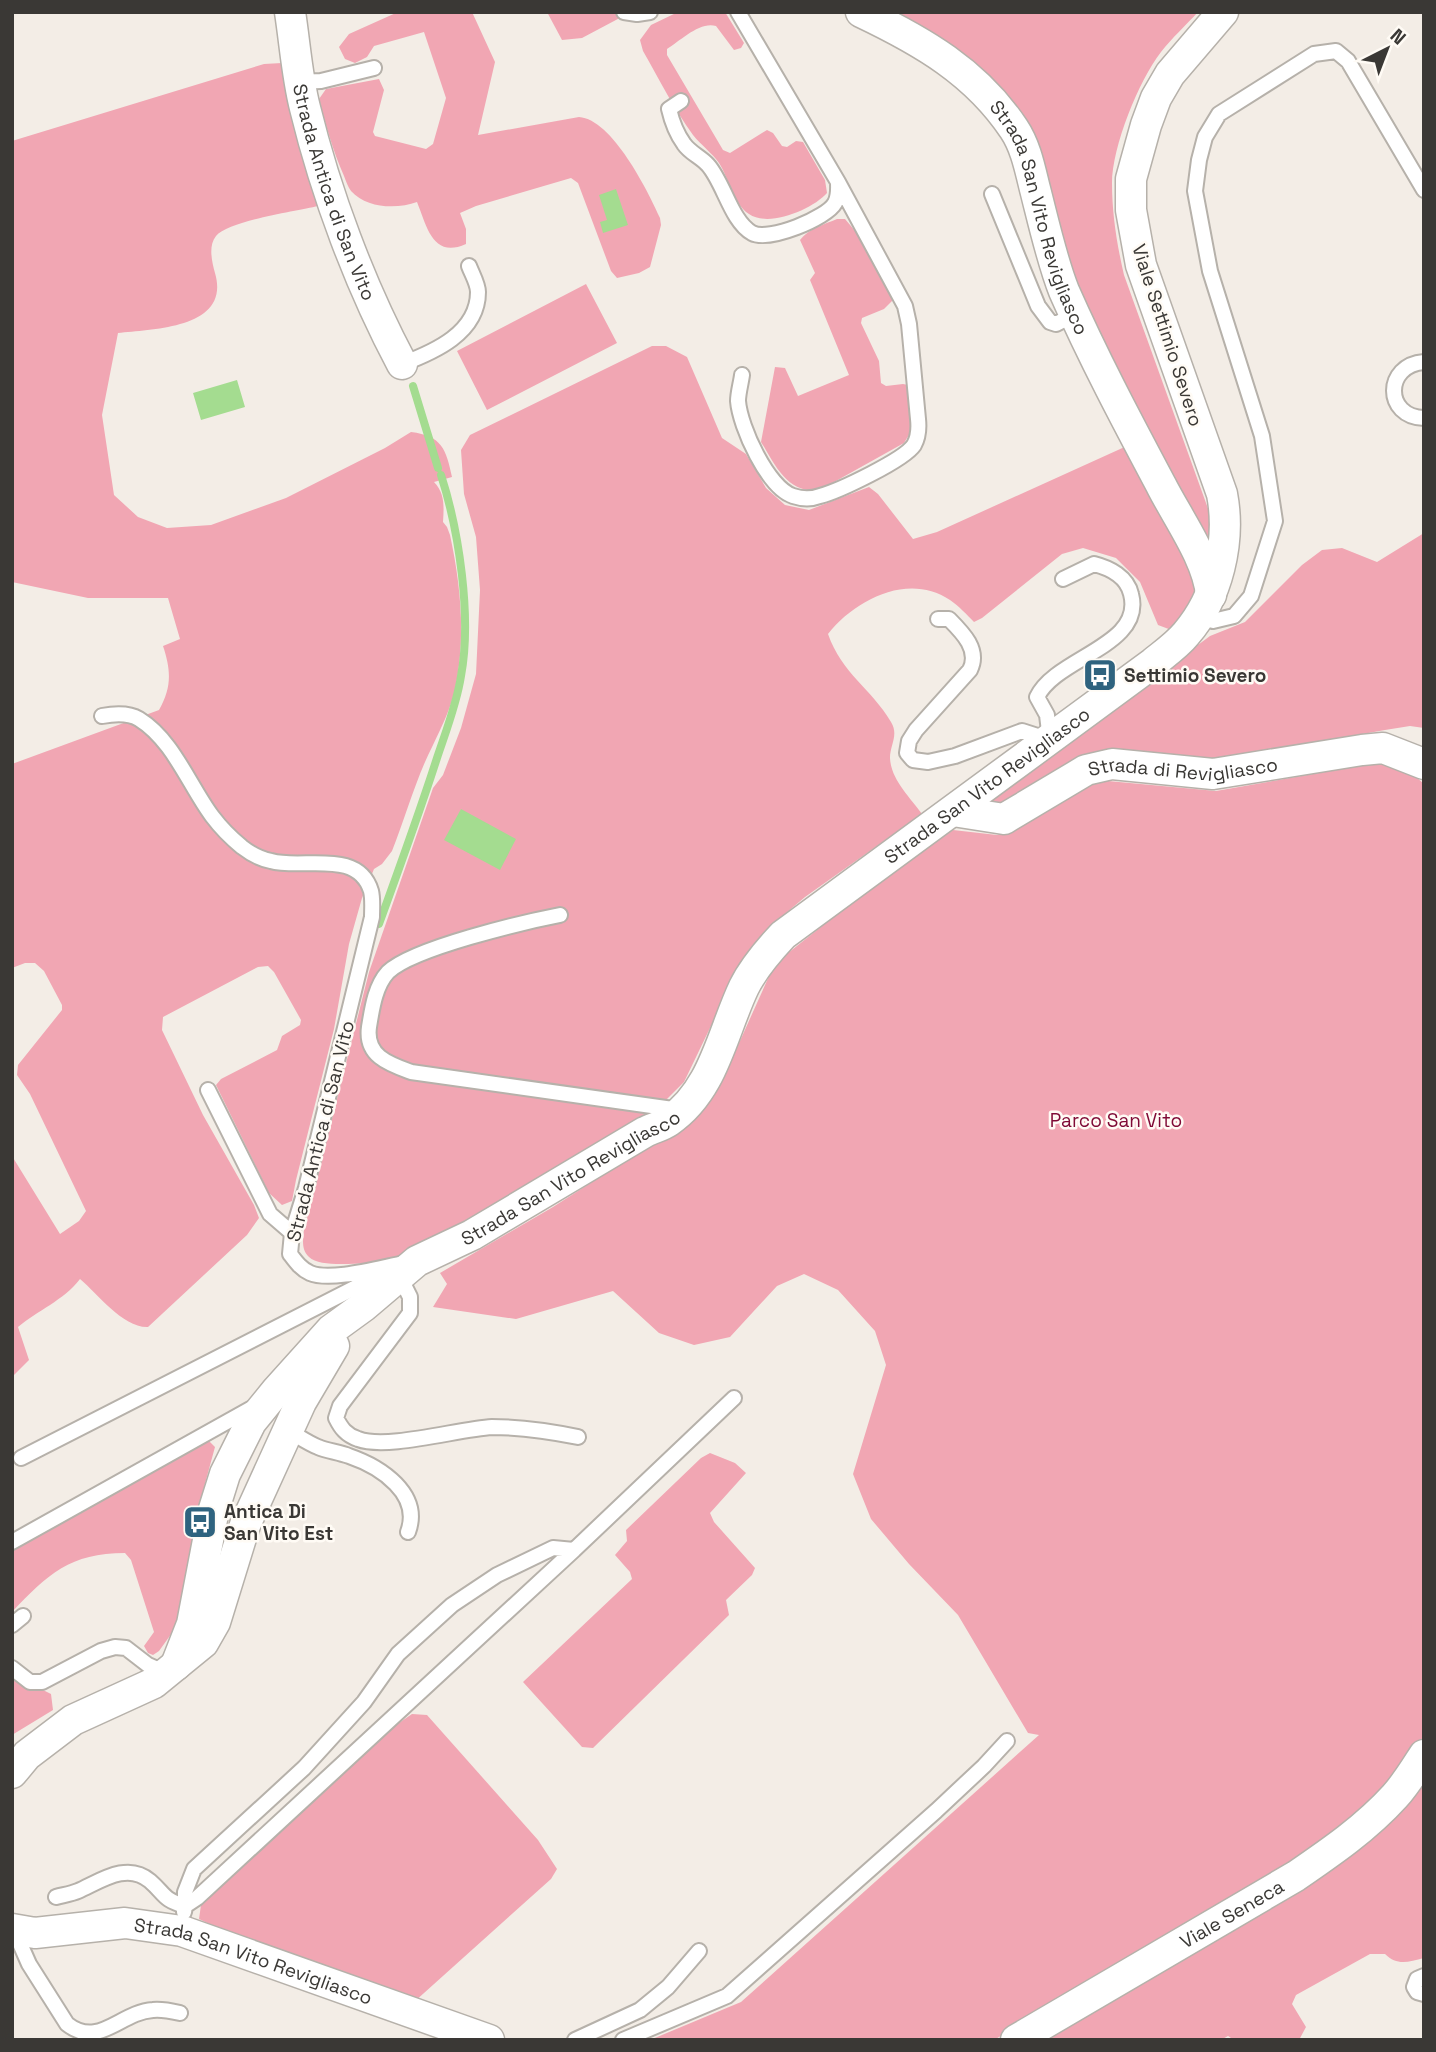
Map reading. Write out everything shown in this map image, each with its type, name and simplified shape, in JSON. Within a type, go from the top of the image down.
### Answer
[{"type":"street","name":"Strada Antica di San Vito","points":[[290,12],[305,108],[341,223],[381,324],[402,364]]},
{"type":"street","name":"Strada San Vito Revigliasco","points":[[172,1669],[192,1624],[214,1509],[225,1474],[251,1422],[331,1330],[408,1268],[483,1229],[645,1132],[668,1122],[692,1100],[705,1081],[745,986],[761,960],[783,935],[1161,656],[1185,635],[1205,605],[1207,573],[1160,485],[1063,288],[1029,165],[1016,132],[999,108],[964,73],[939,53],[861,12]]},
{"type":"street","name":"Viale Settimio Severo","points":[[1205,605],[1224,547],[1226,513],[1222,494],[1141,265],[1132,220],[1131,179],[1156,98],[1170,74],[1223,12]]},
{"type":"street","name":"Strada di Revigliasco","points":[[953,811],[1004,819],[1086,770],[1112,764],[1213,774],[1383,748],[1424,764]]},
{"type":"street","name":"Strada San Vito Revigliasco","points":[[12,1773],[27,1755],[73,1720],[154,1683],[203,1643],[215,1622],[245,1525],[289,1431],[324,1359],[364,1306]]},
{"type":"street","name":"Viale Seneca","points":[[1016,2040],[1296,1876],[1328,1854],[1356,1834],[1396,1795],[1424,1755]]},
{"type":"street","name":"Strada San Vito Revigliasco","points":[[13,1929],[35,1933],[183,1919],[489,2040]]},
{"type":"lane","points":[[624,12],[650,12]]},
{"type":"lane","points":[[737,12],[838,182],[905,306],[919,433],[913,446],[869,475],[820,496],[793,496],[782,490],[774,480],[743,426],[738,400],[742,375]]},
{"type":"lane","points":[[1205,605],[1213,621],[1234,616],[1251,596],[1275,522],[1262,436],[1210,271],[1195,191],[1205,137],[1219,114],[1314,54],[1336,51],[1349,61],[1424,190]]},
{"type":"lane","points":[[299,82],[321,81],[374,68]]},
{"type":"lane","points":[[681,102],[669,110],[673,125],[685,146],[709,166],[737,216],[751,232],[760,235],[775,234],[824,214],[834,205],[838,195],[838,182]]},
{"type":"lane","points":[[992,194],[1038,306],[1050,322],[1056,324],[1075,314]]},
{"type":"lane","points":[[402,364],[445,344],[465,328],[475,312],[478,291],[469,266]]},
{"type":"lane","points":[[1424,361],[1414,362],[1399,373],[1394,391],[1400,408],[1408,414],[1424,418]]},
{"type":"lane","points":[[938,619],[949,619],[961,630],[975,653],[974,662],[970,670],[916,730],[906,753],[913,760],[928,762],[955,756],[1022,731],[1050,740],[1048,715],[1037,697],[1041,689],[1049,679],[1110,642],[1132,614],[1133,603],[1130,589],[1118,574],[1108,568],[1094,564],[1063,579]]},
{"type":"lane","name":"Strada Antica di San Vito","points":[[102,716],[115,714],[137,718],[162,740],[213,817],[229,836],[250,854],[272,862],[347,866],[365,877],[371,892],[372,917],[306,1188],[292,1233],[290,1254],[301,1267],[313,1275],[408,1268]]},
{"type":"lane","points":[[561,915],[426,951],[388,972],[376,995],[369,1032],[370,1045],[376,1056],[411,1072],[681,1110]]},
{"type":"lane","points":[[208,1090],[270,1214],[292,1233]]},
{"type":"lane","points":[[21,1458],[366,1282],[408,1268],[411,1313],[340,1406],[335,1418],[342,1430],[359,1440],[383,1441],[492,1427],[522,1428],[578,1437]]},
{"type":"lane","points":[[12,1542],[237,1418],[277,1390]]},
{"type":"lane","points":[[183,1919],[207,1889],[574,1550],[734,1398]]},
{"type":"lane","points":[[289,1431],[318,1447],[351,1456],[373,1466],[397,1484],[411,1504],[413,1521],[408,1532]]},
{"type":"lane","points":[[183,1919],[185,1892],[194,1869],[304,1768],[364,1703],[398,1654],[452,1605],[497,1576],[552,1548],[574,1550]]},
{"type":"lane","points":[[12,1668],[30,1682],[43,1682],[101,1651],[114,1647],[126,1648],[148,1665],[172,1669]]},
{"type":"lane","points":[[624,2040],[727,1996],[936,1811],[1007,1741]]},
{"type":"lane","points":[[56,1897],[76,1892],[117,1873],[135,1874],[149,1880],[183,1919]]},
{"type":"lane","points":[[13,1929],[29,1964],[67,2024],[76,2031],[87,2034],[99,2032],[150,2010],[180,2013]]},
{"type":"lane","points":[[575,2040],[640,2010],[668,1987],[699,1951]]},
{"type":"lane","points":[[1424,1976],[1417,1979],[1414,1987],[1417,1992],[1424,1994]]},
{"type":"green space","points":[[398,12],[472,12],[495,62],[478,135],[579,117],[604,130],[627,158],[660,218],[661,225],[650,267],[639,273],[617,278],[611,271],[578,183],[571,178],[460,213],[466,229],[466,244],[455,248],[439,244],[433,238],[417,202],[401,206],[383,206],[365,201],[351,191],[333,148],[319,99],[326,89],[379,79],[384,90],[373,132],[375,136],[426,149],[433,144],[446,98],[424,32],[374,46],[367,57],[355,63],[345,59],[339,47],[349,34]]},
{"type":"green space","points":[[547,12],[631,12],[582,38],[562,40]]},
{"type":"green space","points":[[678,12],[725,12],[744,43],[741,48],[734,50],[716,26],[710,25],[697,29],[667,49],[667,55],[723,150],[730,153],[767,130],[773,133],[782,146],[787,147],[796,141],[803,142],[825,180],[827,193],[812,205],[790,215],[768,219],[749,214],[739,204],[723,169],[686,125],[643,51],[640,40],[651,25]]},
{"type":"green space","points":[[892,12],[1198,12],[1161,52],[1136,96],[1117,151],[1112,195],[1124,275],[1215,528],[1209,535],[1201,537],[1081,303],[1029,131]]},
{"type":"green space","points":[[282,63],[318,206],[248,221],[223,231],[216,236],[211,249],[217,291],[212,305],[201,315],[186,322],[151,330],[118,333],[102,415],[114,495],[138,517],[167,528],[211,525],[286,498],[411,432],[430,437],[445,452],[452,477],[434,482],[442,496],[443,522],[450,535],[457,573],[461,632],[455,690],[446,718],[421,771],[392,851],[382,864],[374,869],[362,898],[349,944],[334,1029],[292,1201],[282,1205],[269,1193],[216,1085],[221,1079],[277,1050],[282,1036],[300,1025],[301,1020],[274,972],[268,966],[258,967],[163,1017],[162,1030],[203,1115],[259,1218],[247,1235],[148,1327],[139,1326],[120,1316],[80,1279],[66,1293],[18,1327],[29,1360],[12,1377],[12,1156],[60,1234],[79,1221],[86,1211],[30,1094],[17,1075],[18,1065],[62,1010],[62,1005],[44,971],[35,963],[25,963],[12,968],[12,764],[159,710],[169,678],[163,646],[180,639],[168,598],[88,598],[12,582],[12,141],[264,64]]},
{"type":"green space","points":[[837,219],[845,219],[856,232],[892,295],[892,301],[884,309],[862,318],[861,323],[879,361],[881,383],[886,386],[908,385],[912,430],[904,443],[818,491],[798,487],[783,476],[761,442],[775,367],[785,368],[798,396],[849,375],[810,280],[815,273],[800,240],[812,230]]},
{"type":"green space","points":[[586,284],[617,343],[487,410],[457,351]]},
{"type":"green space","points":[[652,346],[666,346],[687,357],[722,438],[746,454],[766,488],[785,505],[809,510],[869,487],[878,494],[913,539],[937,532],[1129,445],[1188,558],[1196,592],[1174,631],[1158,625],[1140,582],[1116,558],[1083,548],[1062,554],[974,622],[950,600],[934,592],[917,589],[900,589],[883,594],[853,610],[828,634],[841,660],[891,722],[894,736],[891,766],[902,788],[922,814],[805,897],[773,924],[737,972],[684,1082],[653,1113],[392,1262],[336,1264],[316,1261],[305,1251],[304,1230],[369,972],[433,788],[443,775],[461,728],[476,674],[480,590],[476,537],[464,494],[461,450],[470,435]]},
{"type":"green space","points":[[1424,533],[1424,728],[1410,726],[1385,730],[1239,759],[1212,761],[1119,753],[1087,754],[1060,769],[1005,808],[987,802],[1210,636],[1245,622],[1302,565],[1322,550],[1342,548],[1377,562]]},
{"type":"green space","name":"Parco San Vito","points":[[1375,763],[1402,769],[1424,784],[1424,1736],[1379,1795],[1324,1843],[994,2040],[650,2040],[741,2002],[1039,1735],[1028,1733],[958,1615],[871,1519],[853,1474],[886,1365],[875,1331],[838,1290],[804,1274],[777,1286],[730,1337],[694,1345],[659,1333],[613,1291],[516,1319],[433,1307],[447,1284],[440,1273],[553,1207],[647,1147],[685,1128],[722,1081],[770,974],[788,953],[850,904],[953,830],[997,835],[1014,830],[1082,787],[1108,781],[1216,791]]},
{"type":"green space","points":[[209,1441],[215,1447],[200,1502],[187,1612],[159,1651],[153,1655],[148,1653],[144,1646],[154,1632],[131,1560],[125,1553],[89,1557],[61,1568],[12,1612],[12,1551]]},
{"type":"green space","points":[[710,1453],[735,1463],[746,1473],[710,1513],[714,1522],[755,1568],[752,1575],[726,1600],[729,1615],[593,1748],[582,1747],[523,1682],[632,1579],[630,1572],[615,1555],[627,1541],[626,1530],[701,1458]]},
{"type":"green space","points":[[12,1678],[30,1689],[51,1694],[53,1710],[12,1735]]},
{"type":"green space","points":[[412,1714],[427,1715],[538,1840],[557,1869],[551,1879],[414,2002],[241,1939],[199,1919],[201,1905],[205,1899],[393,1727]]},
{"type":"green space","points":[[1424,1777],[1424,1958],[1403,1962],[1385,1954],[1370,1954],[1296,1995],[1292,2004],[1306,2027],[1299,2040],[1234,2040],[1228,2036],[1221,2040],[1040,2040]]},
{"type":"shaded area","points":[[616,189],[628,225],[603,233],[600,222],[607,220],[599,195]]},
{"type":"shaded area","points":[[237,380],[245,407],[201,420],[193,393]]},
{"type":"shaded area","points":[[461,809],[516,839],[500,870],[444,840]]},
{"type":"waterway","points":[[413,386],[438,468]]},
{"type":"waterway","points":[[379,924],[416,821],[457,696],[461,676],[465,628],[462,574],[441,475]]},
{"type":"place","name":"Settimio Severo","points":[[1100,675]]},
{"type":"place","name":"Antica Di San Vito Est","points":[[200,1522]]}]
